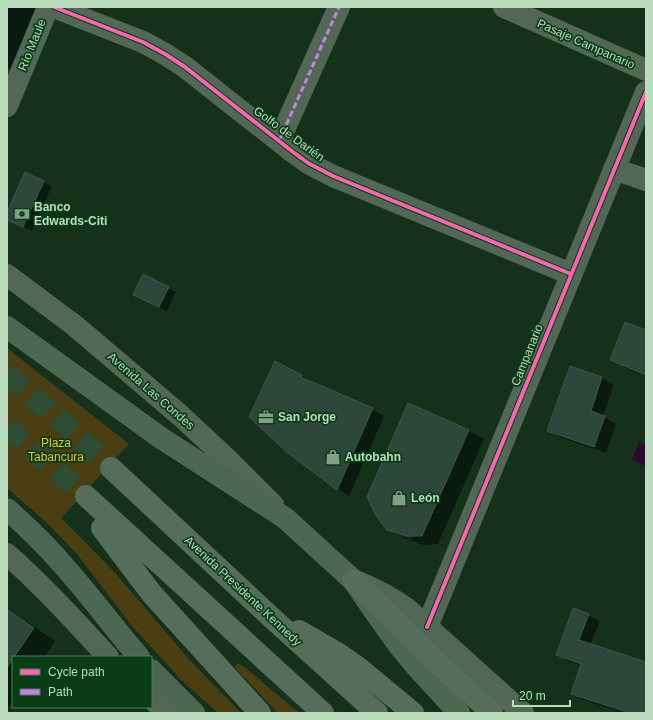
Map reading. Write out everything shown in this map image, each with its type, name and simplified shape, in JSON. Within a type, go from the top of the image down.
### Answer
[{"type":"highway","name":"Avenida Presidente Kennedy","points":[[111,468],[273,619],[377,713]]},
{"type":"highway","points":[[86,496],[323,713]]},
{"type":"highway","points":[[102,528],[152,594],[260,713]]},
{"type":"highway","points":[[353,580],[441,666],[492,713]]},
{"type":"highway","points":[[273,619],[303,633],[340,654],[360,668],[414,713]]},
{"type":"main road","name":"Avenida Las Condes","points":[[7,327],[161,438],[285,518],[353,580],[397,643],[459,713]]},
{"type":"main road","points":[[7,509],[38,538],[64,566],[138,656]]},
{"type":"main road","points":[[152,671],[194,713]]},
{"type":"street","name":"Río Maule","points":[[7,106],[48,7]]},
{"type":"street","name":"Golfo de Darién","points":[[54,7],[143,42],[165,54],[185,67],[308,163],[333,176],[571,274]]},
{"type":"street","name":"Golfo de Darién","points":[[279,141],[338,7]]},
{"type":"street","name":"Pasaje Campanario","points":[[504,7],[646,70]]},
{"type":"street","name":"Campanario","points":[[427,627],[646,92]]},
{"type":"street","points":[[614,169],[646,180]]},
{"type":"street","name":"Avenida Las Condes","points":[[7,275],[74,325],[181,416],[227,459],[285,518]]},
{"type":"street","points":[[7,554],[53,598],[107,656]]},
{"type":"street","name":"Avenida Las Condes","points":[[353,580],[372,587],[406,608],[523,713]]},
{"type":"street","points":[[152,699],[167,713]]},
{"type":"green space","name":"Plaza Tabancura","points":[[7,348],[129,444],[61,518],[117,575],[187,657],[241,713],[218,713],[181,680],[133,627],[76,553],[46,522],[7,488]]},
{"type":"green space","points":[[237,664],[242,665],[299,713],[278,713],[236,669],[235,666]]},
{"type":"shaded area","points":[[639,442],[646,445],[646,466],[632,460]]},
{"type":"building","points":[[25,172],[44,181],[23,227],[7,220],[7,212]]},
{"type":"building","points":[[143,274],[169,287],[159,307],[133,295]]},
{"type":"building","points":[[625,322],[646,330],[646,375],[610,360]]},
{"type":"building","points":[[275,361],[302,375],[301,377],[373,408],[337,490],[288,453],[249,417]]},
{"type":"building","points":[[570,366],[602,377],[591,411],[605,416],[594,447],[547,431]]},
{"type":"building","points":[[408,403],[469,430],[422,536],[407,536],[387,530],[375,514],[367,497]]},
{"type":"building","points":[[573,608],[589,614],[579,640],[646,662],[646,713],[630,713],[571,694],[581,664],[556,655]]},
{"type":"building","points":[[7,609],[34,628],[15,656],[12,656],[12,660],[7,667]]},
{"type":"tunnel","points":[[7,374],[62,422],[111,468]]},
{"type":"tunnel","points":[[7,427],[86,496]]},
{"type":"marked path","points":[[279,141],[339,7]]},
{"type":"cycle path","points":[[54,7],[143,42],[165,54],[185,67],[308,163],[333,176],[571,274]]},
{"type":"cycle path","points":[[427,627],[646,92]]},
{"type":"place","name":"Banco Edwards-Citi","points":[[22,214]]},
{"type":"place","name":"San Jorge","points":[[266,417]]},
{"type":"place","name":"Autobahn","points":[[333,457]]},
{"type":"place","name":"León","points":[[399,498]]}]
